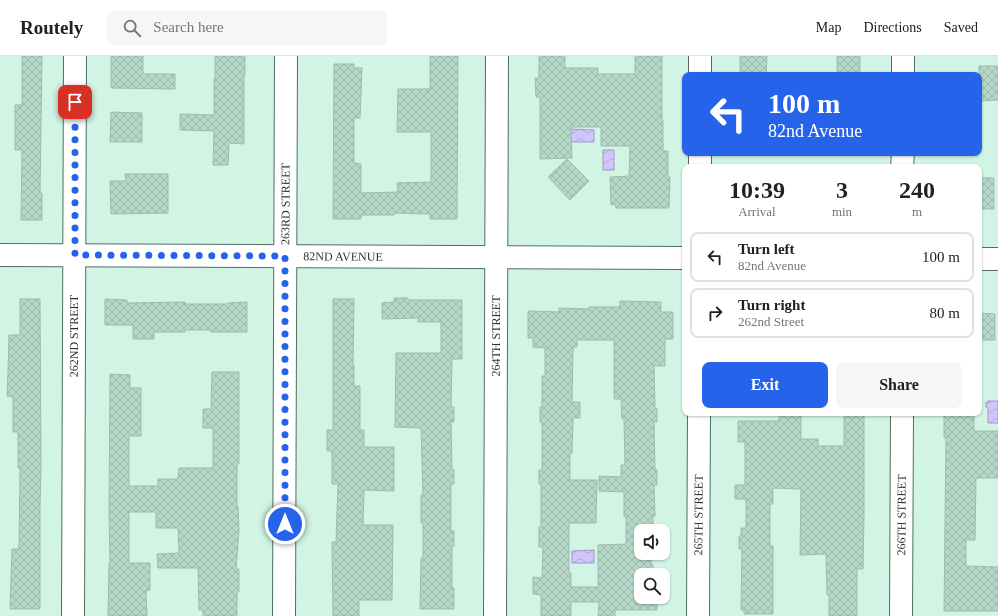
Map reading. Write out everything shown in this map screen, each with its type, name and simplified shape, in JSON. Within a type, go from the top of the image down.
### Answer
[{"type":"street","name":"262ND STREET","points":[[73,616],[75,56]]},
{"type":"street","name":"263RD STREET","points":[[284,616],[286,56]]},
{"type":"street","name":"264TH STREET","points":[[495,616],[497,56]]},
{"type":"street","points":[[700,56],[700,72]]},
{"type":"street","points":[[903,56],[903,72]]},
{"type":"street","name":"82ND AVENUE","points":[[0,255],[682,258]]},
{"type":"street","points":[[982,259],[998,259]]},
{"type":"street","name":"265TH STREET","points":[[698,616],[699,416]]},
{"type":"street","name":"266TH STREET","points":[[901,616],[902,416]]},
{"type":"water","points":[[569,129],[594,130],[594,142],[569,142]]},
{"type":"water","points":[[603,150],[614,150],[614,170],[603,170]]},
{"type":"water","points":[[988,401],[998,401],[998,423],[988,423],[988,408],[986,407],[986,402],[988,403]]},
{"type":"water","points":[[594,550],[594,563],[572,563],[572,551]]},
{"type":"building","points":[[22,56],[42,56],[40,193],[42,193],[42,220],[21,220],[22,150],[15,150],[15,105],[22,105]]},
{"type":"building","points":[[111,56],[143,56],[143,74],[175,74],[175,89],[111,88]]},
{"type":"building","points":[[215,56],[245,56],[244,144],[229,143],[228,165],[213,165],[214,131],[180,130],[180,114],[214,115]]},
{"type":"building","points":[[430,56],[458,56],[457,219],[430,219],[430,214],[394,213],[394,215],[361,215],[361,219],[333,219],[334,64],[354,64],[354,68],[362,68],[360,118],[354,118],[354,163],[361,164],[361,193],[398,192],[397,183],[431,182],[431,132],[397,132],[398,89],[430,89]]},
{"type":"building","points":[[539,56],[565,56],[565,68],[598,68],[598,74],[635,74],[635,56],[662,56],[663,151],[668,151],[668,177],[670,177],[669,208],[616,208],[615,204],[611,205],[610,177],[629,176],[630,146],[601,146],[601,127],[571,127],[572,158],[540,159],[540,97],[536,97],[535,78],[539,78]]},
{"type":"building","points":[[740,56],[767,56],[766,72],[740,72]]},
{"type":"building","points":[[837,56],[860,56],[860,72],[837,72]]},
{"type":"building","points":[[979,66],[998,66],[998,100],[982,101],[982,72],[979,72]]},
{"type":"building","points":[[111,112],[142,113],[142,142],[110,142]]},
{"type":"building","points":[[567,159],[589,181],[570,200],[548,177]]},
{"type":"building","points":[[125,174],[168,174],[168,213],[111,214],[110,181],[126,181]]},
{"type":"building","points":[[982,178],[994,178],[994,209],[982,209]]},
{"type":"building","points":[[394,298],[408,298],[408,300],[462,300],[462,359],[452,359],[451,407],[454,407],[454,422],[451,421],[452,470],[454,470],[454,484],[451,484],[451,531],[454,531],[454,546],[452,546],[452,588],[454,588],[454,609],[420,609],[421,558],[423,558],[423,523],[421,523],[421,495],[423,495],[421,428],[395,427],[396,353],[441,353],[441,322],[418,322],[418,318],[382,319],[382,303],[394,302]]},
{"type":"building","points":[[20,299],[40,299],[40,609],[10,609],[12,549],[19,549],[20,468],[18,468],[18,432],[13,432],[13,397],[7,396],[9,335],[20,335]]},
{"type":"building","points":[[105,299],[127,300],[127,303],[185,302],[185,304],[227,304],[247,302],[247,332],[185,330],[185,332],[154,332],[154,339],[133,339],[133,325],[105,325]]},
{"type":"building","points":[[333,299],[354,299],[354,386],[360,386],[360,430],[364,430],[364,447],[394,447],[394,491],[364,490],[363,525],[393,525],[392,600],[359,600],[359,616],[333,616],[332,542],[336,542],[338,484],[332,484],[332,451],[327,451],[327,430],[333,430]]},
{"type":"building","points":[[620,301],[661,302],[661,312],[673,312],[673,339],[665,339],[665,366],[654,366],[655,408],[657,408],[657,422],[654,422],[655,470],[657,470],[657,485],[654,485],[655,516],[653,516],[653,524],[634,524],[634,560],[651,560],[653,568],[634,568],[634,604],[657,604],[657,610],[615,610],[615,616],[598,616],[599,602],[571,602],[571,616],[541,616],[541,595],[533,594],[533,577],[542,578],[543,547],[539,547],[539,527],[541,527],[541,484],[539,484],[539,470],[542,470],[542,422],[540,422],[540,407],[542,407],[542,376],[545,376],[545,348],[533,347],[533,338],[528,338],[528,311],[559,312],[559,308],[589,309],[589,307],[620,307]],"holes":[[[577,340],[614,340],[614,399],[621,399],[622,419],[624,419],[625,465],[621,465],[621,477],[599,476],[599,491],[624,492],[626,544],[598,545],[598,587],[571,587],[571,573],[569,573],[569,523],[596,523],[597,480],[570,480],[570,453],[572,453],[573,418],[580,418],[580,402],[572,402],[573,347],[577,347]]]},
{"type":"building","points":[[982,313],[995,314],[995,340],[982,340]]},
{"type":"building","points":[[212,372],[239,372],[239,464],[237,464],[237,506],[239,530],[236,569],[239,569],[239,592],[237,592],[237,616],[203,616],[203,610],[199,610],[198,568],[158,568],[157,554],[179,553],[178,528],[156,528],[156,512],[129,512],[129,563],[150,563],[150,590],[146,591],[147,616],[108,616],[110,563],[110,374],[130,375],[130,388],[141,388],[141,436],[129,436],[129,486],[158,486],[158,479],[178,479],[179,468],[213,468],[213,428],[203,428],[203,409],[211,409]]},
{"type":"building","points":[[779,416],[801,416],[801,439],[818,439],[818,446],[844,446],[844,416],[864,416],[863,569],[857,569],[857,616],[829,616],[826,554],[800,555],[801,489],[773,488],[773,504],[770,504],[770,546],[773,546],[773,614],[744,614],[744,610],[741,610],[742,549],[739,549],[739,536],[741,536],[741,528],[746,528],[746,499],[735,499],[735,485],[745,485],[745,442],[738,442],[738,421],[779,421]]},
{"type":"building","points":[[944,416],[974,416],[974,431],[998,431],[998,478],[976,478],[975,540],[966,540],[966,566],[998,567],[998,611],[944,611],[946,438],[944,438]]},
{"type":"route","points":[[75,102],[75,255],[285,256],[285,524]]}]
